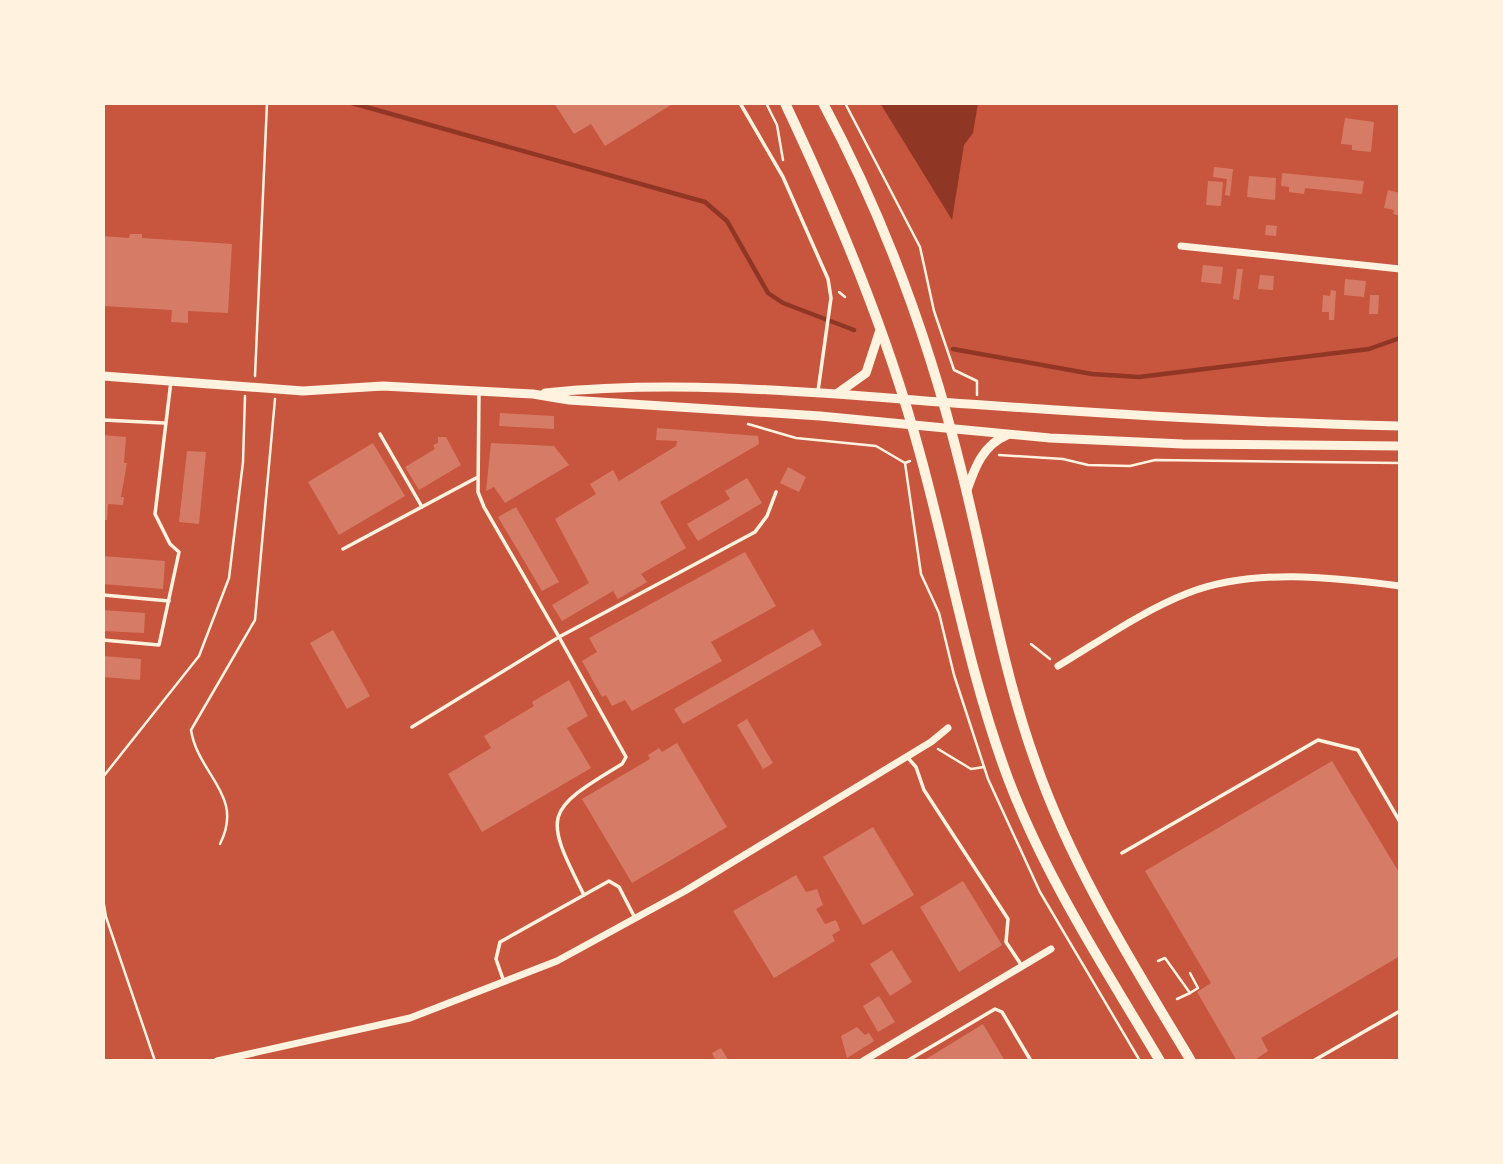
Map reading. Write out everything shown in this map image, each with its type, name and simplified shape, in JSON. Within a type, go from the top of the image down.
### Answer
[{"type":"main road","points":[[785,103],[846,237],[881,328],[912,424],[977,685],[1009,780],[1051,874],[1160,1061]]},
{"type":"main road","points":[[823,103],[856,168],[888,246],[943,402],[967,490],[1011,685],[1048,797],[1108,922],[1191,1061]]},
{"type":"street","points":[[1181,246],[1400,269]]},
{"type":"street","points":[[838,393],[853,385],[869,368],[881,328]]},
{"type":"street","points":[[103,376],[320,391],[383,386],[533,394],[569,400],[912,424],[1009,435],[1183,444],[1400,446]]},
{"type":"street","points":[[533,394],[641,387],[818,392],[976,405],[1400,426]]},
{"type":"street","points":[[967,490],[976,465],[987,449],[1009,435]]},
{"type":"street","points":[[1060,664],[1168,602],[1214,586],[1282,579],[1352,580],[1400,586]]},
{"type":"street","points":[[217,1061],[367,1030],[504,984],[556,961],[636,920],[907,757],[948,728]]},
{"type":"street","points":[[863,1061],[1051,948]]},
{"type":"lane","points":[[740,103],[779,170],[828,279],[827,334],[818,392]]},
{"type":"lane","points":[[103,640],[159,645],[179,552],[170,544],[155,514],[171,382]]},
{"type":"lane","points":[[479,391],[476,478],[484,507],[626,752],[622,764],[569,798],[558,821],[559,845],[584,895]]},
{"type":"lane","points":[[103,420],[164,423]]},
{"type":"lane","points":[[380,434],[422,507]]},
{"type":"lane","points":[[343,549],[476,478]]},
{"type":"lane","points":[[412,727],[559,637],[755,532],[767,516],[776,492]]},
{"type":"lane","points":[[103,595],[169,601]]},
{"type":"lane","points":[[1122,853],[1318,740],[1359,750],[1400,822]]},
{"type":"lane","points":[[907,757],[916,767],[924,790],[1008,919],[1006,942],[1022,966]]},
{"type":"lane","points":[[504,984],[496,959],[500,942],[609,881],[619,887],[636,920]]},
{"type":"lane","points":[[907,1061],[995,1009],[1002,1012],[1031,1061]]},
{"type":"lane","points":[[1313,1061],[1400,1011]]},
{"type":"path","points":[[103,777],[199,656],[229,578],[243,462],[246,387],[255,378],[256,368],[267,103]]},
{"type":"path","points":[[766,103],[779,134],[783,158],[779,170]]},
{"type":"path","points":[[845,103],[920,247],[934,311],[954,370],[977,381],[976,405]]},
{"type":"path","points":[[839,292],[845,297]]},
{"type":"path","points":[[219,844],[229,825],[224,798],[196,749],[191,730],[255,620],[275,389]]},
{"type":"path","points":[[747,424],[796,438],[876,446],[905,463]]},
{"type":"path","points":[[987,449],[996,455],[1063,459],[1088,465],[1130,466],[1155,460],[1400,463]]},
{"type":"path","points":[[1031,644],[1047,658],[1060,664]]},
{"type":"path","points":[[931,742],[971,769],[985,767]]},
{"type":"path","points":[[103,899],[155,1061]]},
{"type":"path","points":[[1158,961],[1166,958],[1190,993]]},
{"type":"path","points":[[1177,999],[1198,988],[1190,973]]},
{"type":"shaded area","points":[[880,103],[978,103],[973,133],[964,145],[952,220]]},
{"type":"building","points":[[554,103],[674,103],[605,146],[591,124],[574,134]]},
{"type":"building","points":[[1345,118],[1374,122],[1371,152],[1352,150],[1352,145],[1341,144]]},
{"type":"building","points":[[1214,167],[1233,169],[1230,196],[1225,195],[1227,179],[1213,177]]},
{"type":"building","points":[[1282,173],[1364,181],[1362,194],[1305,188],[1304,194],[1289,192],[1289,187],[1281,186]]},
{"type":"building","points":[[1249,176],[1276,178],[1275,200],[1247,197]]},
{"type":"building","points":[[1208,181],[1223,182],[1221,206],[1206,205]]},
{"type":"building","points":[[1388,190],[1400,193],[1400,216],[1393,214],[1394,210],[1384,208]]},
{"type":"building","points":[[1266,225],[1277,226],[1276,236],[1265,235]]},
{"type":"building","points":[[130,234],[142,234],[142,238],[232,244],[228,313],[188,311],[188,323],[171,322],[172,310],[103,306],[103,236],[129,238]]},
{"type":"building","points":[[1203,265],[1223,267],[1221,284],[1201,282]]},
{"type":"building","points":[[1237,269],[1243,269],[1239,300],[1233,299]]},
{"type":"building","points":[[1260,275],[1274,276],[1273,290],[1258,289]]},
{"type":"building","points":[[1345,279],[1366,281],[1364,297],[1344,295]]},
{"type":"building","points":[[1331,290],[1336,291],[1334,320],[1329,320],[1329,312],[1322,312],[1323,295],[1330,296]]},
{"type":"building","points":[[1370,295],[1379,295],[1378,314],[1369,314]]},
{"type":"building","points":[[500,413],[554,416],[554,429],[499,426]]},
{"type":"building","points":[[657,428],[758,436],[759,444],[660,502],[686,548],[641,574],[647,582],[618,599],[613,591],[562,621],[552,605],[589,583],[555,519],[596,494],[590,484],[613,470],[619,481],[676,446],[677,441],[656,440]]},
{"type":"building","points":[[103,435],[126,437],[124,463],[127,463],[121,497],[124,497],[123,505],[108,504],[107,520],[103,520]]},
{"type":"building","points":[[438,437],[446,437],[461,465],[419,490],[405,467],[435,449],[433,445],[438,443]]},
{"type":"building","points":[[373,443],[405,496],[339,535],[308,482]]},
{"type":"building","points":[[491,443],[554,446],[569,465],[505,503],[494,487],[486,491]]},
{"type":"building","points":[[187,451],[206,452],[199,524],[179,522]]},
{"type":"building","points":[[788,467],[806,477],[799,492],[780,483]]},
{"type":"building","points":[[747,478],[762,503],[698,541],[687,524],[730,499],[725,491]]},
{"type":"building","points":[[516,507],[559,582],[542,591],[498,517]]},
{"type":"building","points":[[745,552],[776,606],[711,642],[722,661],[632,711],[625,700],[612,706],[606,695],[602,697],[582,661],[597,652],[589,638]]},
{"type":"building","points":[[103,556],[165,561],[163,589],[103,584]]},
{"type":"building","points":[[103,610],[145,613],[144,633],[103,631]]},
{"type":"building","points":[[813,629],[822,645],[683,724],[674,709]]},
{"type":"building","points":[[333,630],[370,696],[347,709],[310,643]]},
{"type":"building","points":[[103,656],[141,659],[140,680],[103,677]]},
{"type":"building","points":[[569,680],[588,716],[567,728],[591,768],[482,832],[448,774],[491,748],[484,736],[534,706],[532,702]]},
{"type":"building","points":[[747,719],[773,763],[763,769],[737,725]]},
{"type":"building","points":[[677,743],[727,827],[632,883],[582,799],[650,759],[648,755],[659,748],[662,752]]},
{"type":"building","points":[[1332,761],[1400,874],[1400,956],[1261,1038],[1268,1051],[1253,1061],[1237,1061],[1197,992],[1211,983],[1145,871]]},
{"type":"building","points":[[873,827],[914,895],[863,925],[823,857]]},
{"type":"building","points":[[796,875],[806,892],[817,889],[823,905],[816,909],[825,924],[836,920],[840,930],[832,935],[835,941],[774,978],[733,911]]},
{"type":"building","points":[[963,881],[1002,945],[959,972],[920,907]]},
{"type":"building","points":[[892,950],[912,982],[890,996],[870,964]]},
{"type":"building","points":[[879,996],[895,1022],[878,1032],[863,1006]]},
{"type":"building","points":[[983,1024],[1005,1061],[923,1061]]},
{"type":"building","points":[[857,1027],[865,1035],[869,1033],[874,1041],[847,1058],[841,1036]]},
{"type":"building","points":[[721,1048],[729,1061],[716,1061],[712,1053]]},
{"type":"waterway","points":[[352,103],[705,202],[727,221],[768,293],[783,303],[854,330]]},
{"type":"waterway","points":[[953,349],[1092,374],[1139,377],[1369,349],[1400,338]]}]
